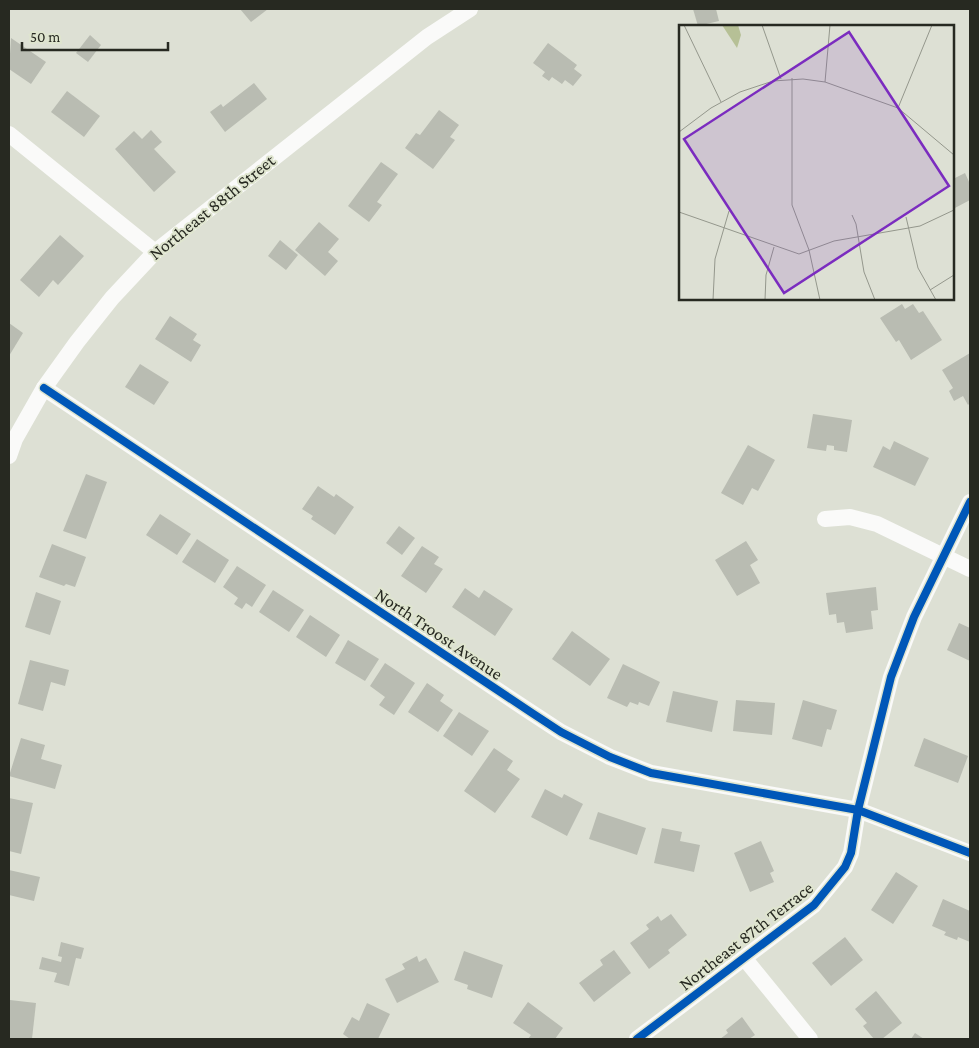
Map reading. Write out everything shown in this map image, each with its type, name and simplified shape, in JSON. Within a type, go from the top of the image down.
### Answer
[{"type":"street","name":"Northeast 88th Street","points":[[9,456],[12,438],[44,388],[112,298],[155,252],[427,37],[470,9]]},
{"type":"street","points":[[9,134],[155,252]]},
{"type":"street","name":"North Troost Avenue","points":[[44,388],[532,713],[610,757],[651,773],[858,810],[970,853]]},
{"type":"street","name":"Northeast 87th Terrace","points":[[637,1039],[814,905],[837,879],[851,853],[858,810],[891,677],[914,617],[970,502]]},
{"type":"street","points":[[825,519],[850,517],[877,524],[970,570]]},
{"type":"street","points":[[745,959],[810,1039]]},
{"type":"building","points":[[240,9],[268,9],[251,22]]},
{"type":"building","points":[[693,9],[716,9],[719,21],[698,25]]},
{"type":"building","points":[[90,35],[101,45],[88,62],[76,53]]},
{"type":"building","points":[[11,38],[46,62],[31,84],[9,69]]},
{"type":"building","points":[[548,43],[577,65],[574,69],[582,75],[573,86],[565,80],[562,84],[552,77],[549,81],[542,76],[545,72],[533,63]]},
{"type":"building","points":[[254,83],[267,99],[225,132],[210,112],[221,104],[223,107]]},
{"type":"building","points":[[67,91],[100,116],[84,137],[51,112]]},
{"type":"building","points":[[439,110],[459,125],[450,137],[455,140],[433,169],[405,148],[416,133],[420,135]]},
{"type":"building","points":[[151,130],[162,142],[154,149],[176,172],[154,192],[115,149],[134,131],[142,139]]},
{"type":"building","points":[[381,162],[398,174],[377,202],[382,205],[369,222],[348,206]]},
{"type":"building","points":[[965,173],[970,184],[970,200],[954,208],[954,178]]},
{"type":"building","points":[[319,222],[339,239],[328,252],[338,261],[325,276],[295,250]]},
{"type":"building","points":[[60,235],[84,256],[58,285],[53,280],[39,297],[20,280]]},
{"type":"building","points":[[280,240],[298,255],[286,270],[268,256]]},
{"type":"building","points":[[902,304],[905,309],[913,304],[919,313],[923,311],[942,340],[911,360],[899,340],[896,342],[880,318]]},
{"type":"building","points":[[170,316],[197,334],[193,340],[201,345],[191,362],[155,339]]},
{"type":"building","points":[[9,323],[23,333],[9,356]]},
{"type":"building","points":[[970,353],[970,403],[968,405],[963,396],[954,401],[949,391],[953,388],[942,370]]},
{"type":"building","points":[[140,364],[169,382],[154,405],[125,387]]},
{"type":"building","points":[[813,414],[852,420],[847,452],[834,450],[834,446],[827,445],[826,451],[807,448]]},
{"type":"building","points":[[894,441],[929,458],[915,486],[873,467],[883,446],[890,450]]},
{"type":"building","points":[[748,445],[775,460],[758,491],[752,488],[743,505],[721,493]]},
{"type":"building","points":[[86,474],[107,482],[86,539],[63,531]]},
{"type":"building","points":[[318,486],[334,497],[336,494],[354,507],[335,535],[311,519],[313,516],[302,509]]},
{"type":"building","points":[[160,514],[191,534],[177,555],[146,535]]},
{"type":"building","points":[[399,526],[415,538],[402,555],[386,543]]},
{"type":"building","points":[[197,539],[229,560],[215,583],[182,562]]},
{"type":"building","points":[[746,541],[758,560],[750,565],[760,583],[737,596],[715,560]]},
{"type":"building","points":[[52,544],[86,557],[75,587],[66,584],[64,586],[39,577]]},
{"type":"building","points":[[422,546],[439,557],[434,564],[443,569],[426,593],[401,576]]},
{"type":"building","points":[[237,566],[266,585],[252,607],[246,603],[242,609],[234,604],[238,598],[223,587]]},
{"type":"building","points":[[876,587],[878,610],[871,611],[873,629],[846,633],[844,622],[837,623],[836,614],[829,615],[826,593]]},
{"type":"building","points":[[465,588],[479,598],[484,590],[513,609],[495,636],[452,607]]},
{"type":"building","points":[[273,590],[304,610],[289,632],[259,612]]},
{"type":"building","points":[[36,592],[61,601],[50,635],[25,627]]},
{"type":"building","points":[[310,615],[340,635],[326,657],[296,637]]},
{"type":"building","points":[[959,623],[970,628],[970,661],[947,650]]},
{"type":"building","points":[[572,631],[610,659],[590,686],[552,659]]},
{"type":"building","points":[[348,640],[379,659],[365,681],[335,663]]},
{"type":"building","points":[[30,660],[69,670],[65,686],[51,682],[43,711],[18,704]]},
{"type":"building","points":[[385,663],[415,683],[394,715],[379,705],[385,697],[370,686]]},
{"type":"building","points":[[623,664],[660,682],[649,706],[639,702],[638,705],[630,702],[627,707],[607,698]]},
{"type":"building","points":[[427,683],[444,695],[440,701],[453,710],[438,732],[408,712]]},
{"type":"building","points":[[673,691],[718,701],[712,732],[666,722]]},
{"type":"building","points":[[736,700],[775,703],[772,735],[733,731]]},
{"type":"building","points":[[803,700],[837,710],[831,730],[827,729],[822,747],[792,739]]},
{"type":"building","points":[[459,712],[489,731],[472,756],[443,736]]},
{"type":"building","points":[[21,738],[45,745],[41,759],[62,765],[55,789],[9,776]]},
{"type":"building","points":[[924,738],[968,756],[958,783],[914,766]]},
{"type":"building","points":[[494,748],[513,761],[507,770],[520,779],[495,813],[464,791]]},
{"type":"building","points":[[545,789],[562,798],[564,794],[583,804],[567,836],[531,817]]},
{"type":"building","points":[[9,798],[33,803],[21,854],[9,851]]},
{"type":"building","points":[[598,812],[646,828],[637,855],[589,839]]},
{"type":"building","points":[[662,828],[682,832],[680,841],[700,845],[694,872],[654,863]]},
{"type":"building","points":[[761,841],[774,871],[770,873],[774,882],[750,892],[734,853]]},
{"type":"building","points":[[9,870],[40,877],[34,901],[9,895]]},
{"type":"building","points":[[896,872],[918,886],[893,924],[871,910]]},
{"type":"building","points":[[943,899],[970,911],[970,942],[958,937],[957,940],[944,935],[946,932],[932,926]]},
{"type":"building","points":[[671,914],[687,935],[668,950],[670,953],[649,969],[630,943],[649,929],[646,925],[658,916],[661,921]]},
{"type":"building","points":[[845,937],[863,960],[831,986],[812,963]]},
{"type":"building","points":[[61,942],[84,948],[81,959],[76,958],[69,986],[54,982],[57,973],[39,969],[42,957],[61,962],[62,957],[58,956]]},
{"type":"building","points":[[614,950],[631,973],[594,1002],[579,983],[603,965],[600,960]]},
{"type":"building","points":[[464,951],[503,965],[492,998],[467,989],[468,985],[454,980]]},
{"type":"building","points":[[417,956],[419,962],[426,958],[439,982],[397,1003],[385,979],[405,969],[402,964]]},
{"type":"building","points":[[876,991],[902,1023],[882,1039],[874,1039],[863,1026],[867,1023],[855,1009]]},
{"type":"building","points":[[10,1000],[36,1003],[32,1039],[9,1039]]},
{"type":"building","points":[[528,1002],[563,1028],[555,1039],[528,1039],[531,1035],[513,1023]]},
{"type":"building","points":[[367,1003],[390,1014],[378,1039],[350,1039],[343,1034],[352,1017],[359,1021]]},
{"type":"building","points":[[742,1017],[755,1035],[749,1039],[720,1039],[728,1033],[726,1030]]},
{"type":"building","points":[[915,1033],[924,1039],[911,1039]]},
{"type":"cycle path","points":[[44,388],[561,732],[610,757],[651,773],[858,810],[970,853]]},
{"type":"cycle path","points":[[637,1039],[814,905],[845,867],[851,853],[858,810],[891,677],[914,617],[970,502]]}]
